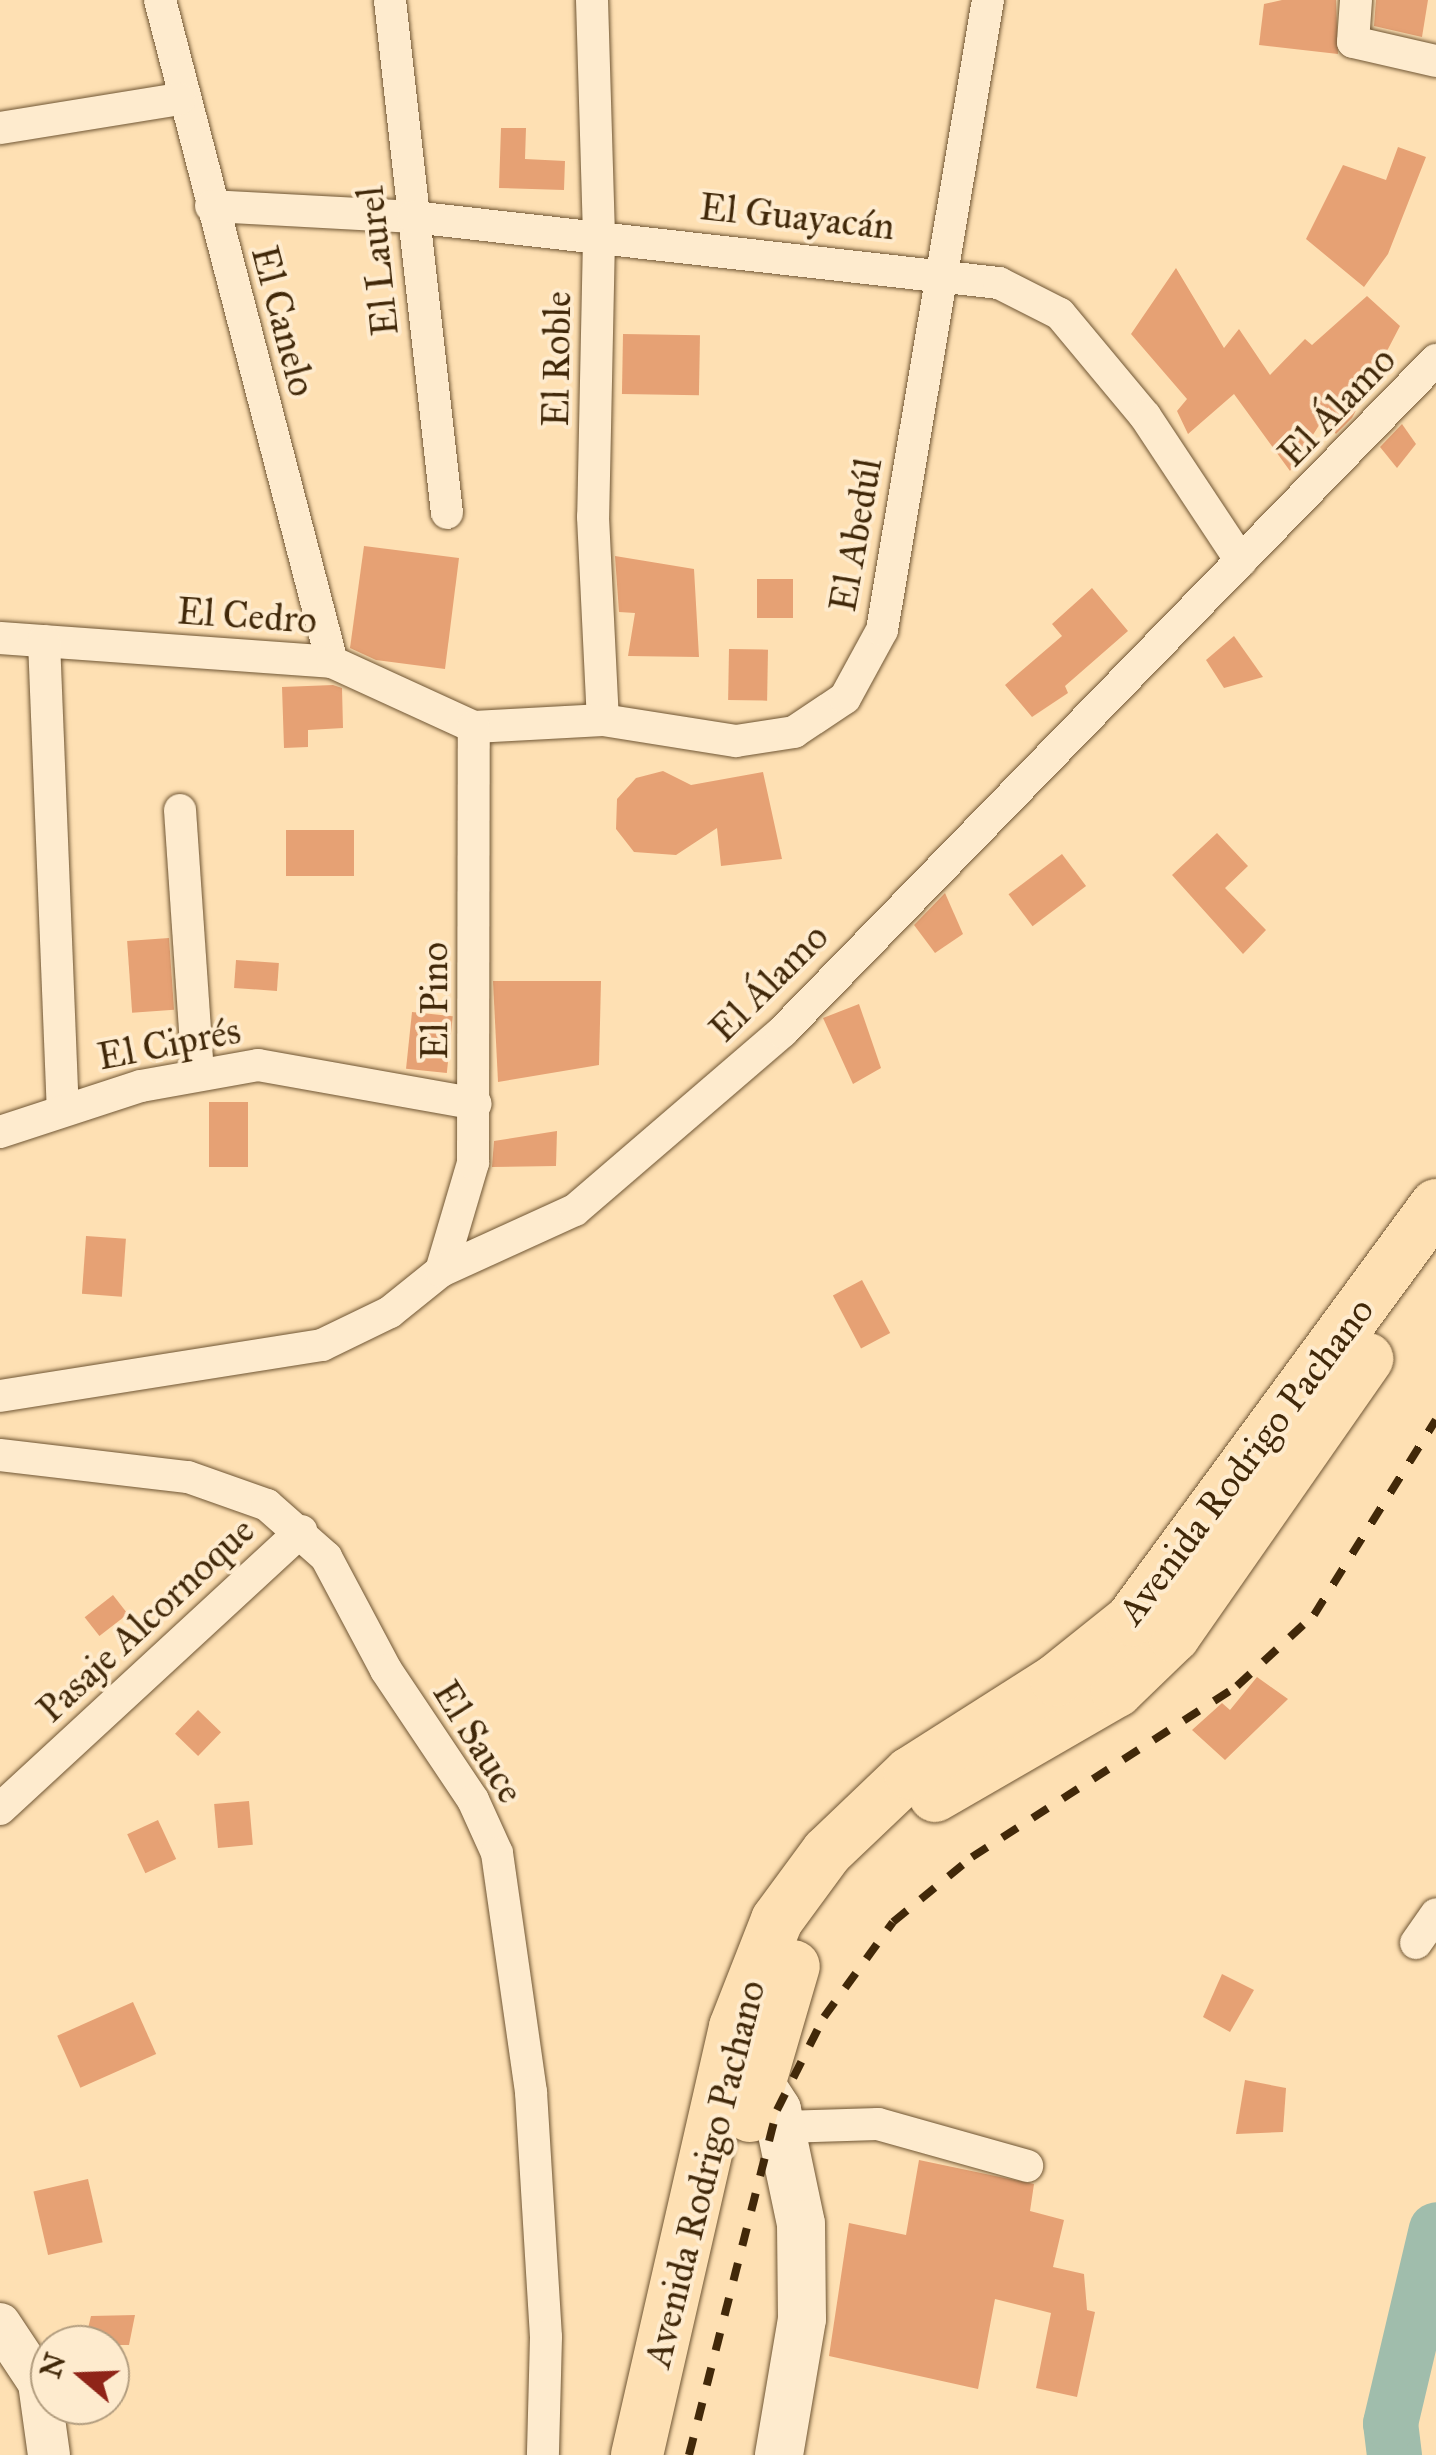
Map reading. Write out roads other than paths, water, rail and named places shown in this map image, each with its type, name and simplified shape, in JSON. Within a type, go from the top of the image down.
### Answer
[{"type":"main road","name":"Avenida Rodrigo Pachano","points":[[667,2455],[741,2080],[752,1972],[777,1920],[826,1852],[910,1773],[1068,1672],[1132,1620],[1436,1205]]},
{"type":"main road","name":"Avenida Rodrigo Pachano","points":[[637,2455],[741,2080],[799,1954],[866,1858],[923,1802],[1117,1691],[1174,1636],[1436,1259]]},
{"type":"main road","points":[[741,2080],[783,2127],[804,2270],[779,2455]]},
{"type":"street","name":"El Canelo","points":[[160,0],[180,99],[332,662]]},
{"type":"street","name":"El Laurel","points":[[390,0],[447,513]]},
{"type":"street","name":"El Roble","points":[[592,0],[599,238],[593,516],[602,720]]},
{"type":"street","name":"El Abedúl","points":[[474,727],[602,720],[736,741],[794,732],[845,698],[882,630],[988,0]]},
{"type":"street","points":[[1356,0],[1353,42],[1436,61]]},
{"type":"street","points":[[0,128],[180,99]]},
{"type":"street","name":"El Guayacán","points":[[211,206],[414,217],[943,272],[1017,290],[1060,314],[1145,416],[1241,560]]},
{"type":"street","name":"El Álamo","points":[[0,1396],[322,1345],[390,1312],[441,1271],[576,1210],[681,1124],[782,1032],[1436,360]]},
{"type":"street","name":"El Cedro","points":[[0,638],[332,662],[474,727]]},
{"type":"street","points":[[44,641],[63,1108]]},
{"type":"street","name":"El Pino","points":[[441,1271],[462,1218],[476,1104],[474,727]]},
{"type":"street","points":[[180,810],[198,1072]]},
{"type":"street","name":"El Ciprés","points":[[0,1132],[63,1108],[198,1072],[299,1068],[476,1104]]},
{"type":"street","name":"El Sauce","points":[[0,1455],[188,1477],[232,1488],[302,1531],[351,1594],[386,1670],[473,1800],[497,1854],[532,2092],[546,2337],[543,2455]]},
{"type":"street","name":"Pasaje Alcornoque","points":[[0,1808],[302,1531]]},
{"type":"street","points":[[1416,1943],[1436,1914]]},
{"type":"street","points":[[783,2127],[878,2124],[1027,2166]]},
{"type":"street","points":[[0,2324],[39,2383],[48,2455]]},
{"type":"waterway","points":[[1394,2455],[1390,2423],[1436,2229]]},
{"type":"railway","points":[[689,2455],[777,2110],[824,2017],[893,1922],[972,1857],[1237,1686],[1314,1615],[1436,1420]]}]
